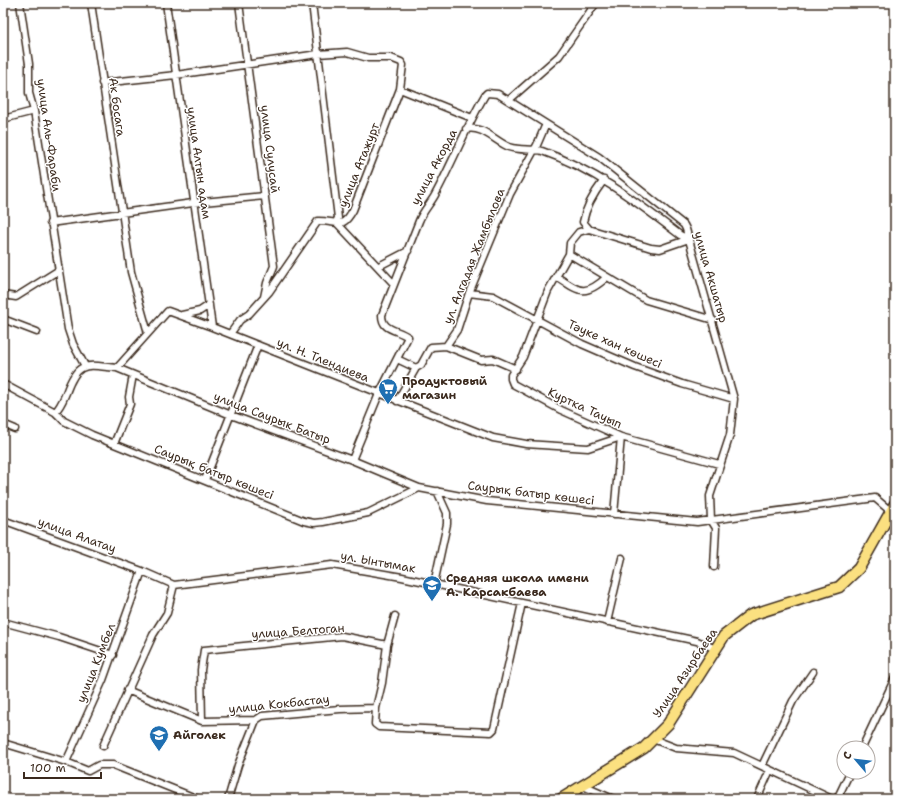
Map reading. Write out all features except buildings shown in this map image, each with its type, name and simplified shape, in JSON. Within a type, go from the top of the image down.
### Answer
[{"type":"main road","name":"Улица Азирбаева","points":[[561,799],[644,748],[653,740],[668,724],[724,636],[751,615],[839,588],[858,568],[893,510]]},
{"type":"street","name":"улица Аль-Фараби","points":[[20,3],[29,64],[29,93],[34,111],[50,223],[68,329],[73,344],[85,366]]},
{"type":"street","name":"Ак босага","points":[[90,3],[131,272],[148,333]]},
{"type":"street","name":"улица Алтын адам","points":[[166,3],[193,203],[212,326]]},
{"type":"street","name":"улица Сулусай","points":[[239,3],[274,266],[267,283],[264,298]]},
{"type":"street","points":[[312,3],[334,181],[338,218],[336,222],[379,266],[394,284]]},
{"type":"street","points":[[509,100],[559,56],[596,3]]},
{"type":"street","name":"улица Атажурт","points":[[230,334],[240,320],[264,298],[318,221],[336,222],[342,224],[346,222],[353,210],[400,89],[403,65],[401,62],[391,58],[368,58],[347,52],[318,54]]},
{"type":"street","points":[[102,83],[176,75],[318,54]]},
{"type":"street","points":[[400,89],[472,118]]},
{"type":"street","name":"улица Акшатыр","points":[[485,95],[488,93],[498,94],[599,157],[684,225],[713,320],[734,399],[730,435],[719,464],[710,496],[711,520],[716,528],[714,567]]},
{"type":"street","name":"улица Акорда","points":[[397,360],[408,337],[385,326],[382,323],[382,316],[422,214],[435,194],[466,129],[485,95]]},
{"type":"street","points":[[3,119],[34,111]]},
{"type":"street","name":"ул. Алгадая Жамбылова","points":[[446,346],[457,330],[469,293],[510,194],[534,150],[546,124]]},
{"type":"street","points":[[466,129],[474,127],[481,130],[496,141],[515,149],[541,151],[604,180],[689,239]]},
{"type":"street","points":[[604,180],[594,194],[585,213],[583,222],[589,229],[651,248],[664,247],[689,239]]},
{"type":"street","points":[[50,223],[193,203],[265,196]]},
{"type":"street","name":"Куртка Тауып","points":[[589,229],[579,232],[570,243],[569,254],[548,291],[523,358],[511,375],[510,380],[513,384],[561,410],[621,438],[719,464]]},
{"type":"street","points":[[379,266],[408,251]]},
{"type":"street","points":[[569,254],[646,300],[713,320]]},
{"type":"street","points":[[3,295],[16,297],[59,270]]},
{"type":"street","points":[[557,277],[581,292],[589,290],[607,277]]},
{"type":"street","name":"Тәуке хан көшесі","points":[[469,293],[493,296],[582,344],[635,367],[682,384],[734,399]]},
{"type":"street","points":[[180,316],[200,310],[209,304]]},
{"type":"street","name":"ул. Н. Тлендиева","points":[[148,333],[168,311],[212,326],[258,346],[493,438],[526,444],[588,448],[621,438]]},
{"type":"street","points":[[3,319],[37,332]]},
{"type":"street","points":[[55,412],[62,403],[75,372],[85,366],[117,368],[148,333]]},
{"type":"street","points":[[205,480],[232,415],[258,346]]},
{"type":"street","points":[[397,401],[416,368],[421,365],[431,347],[446,346],[481,360],[493,359],[516,369]]},
{"type":"street","points":[[352,460],[379,394],[397,360],[416,368]]},
{"type":"street","name":"улица Саурык Батыр","points":[[117,368],[232,415],[352,460],[419,488]]},
{"type":"street","points":[[114,444],[130,404],[129,397],[133,375]]},
{"type":"street","name":"Саурық батыр көшесі","points":[[3,384],[55,412],[64,421],[92,435],[304,521],[314,523],[368,513],[419,488],[487,501],[697,522],[876,498],[893,510]]},
{"type":"street","points":[[3,424],[15,429]]},
{"type":"street","points":[[614,514],[621,438]]},
{"type":"street","points":[[434,584],[447,524],[447,512],[437,492]]},
{"type":"street","name":"улица Алатау","points":[[3,520],[142,571],[174,585]]},
{"type":"street","points":[[607,622],[622,558]]},
{"type":"street","name":"ул. Ынтымак","points":[[174,585],[332,565],[434,584],[697,641],[716,649]]},
{"type":"street","name":"улица Кумбел","points":[[66,762],[112,655],[142,571]]},
{"type":"street","points":[[103,746],[153,635],[167,613],[174,585]]},
{"type":"street","points":[[395,616],[376,708],[375,724],[379,727],[491,732],[494,729],[522,604]]},
{"type":"street","points":[[3,622],[59,637],[112,655]]},
{"type":"street","name":"улица Белтоган","points":[[202,721],[201,670],[204,650],[342,636],[388,645]]},
{"type":"street","points":[[762,766],[793,701],[813,672]]},
{"type":"street","points":[[866,740],[895,678]]},
{"type":"street","name":"улица Кокбастау","points":[[127,690],[202,721],[256,720],[262,716],[340,709],[376,708]]},
{"type":"street","points":[[228,799],[238,765],[256,720]]},
{"type":"street","points":[[653,740],[676,748],[734,753],[832,799]]},
{"type":"street","points":[[3,743],[66,762],[88,771],[99,765],[113,765],[198,799]]},
{"type":"street","points":[[757,799],[770,770]]},
{"type":"street","points":[[837,799],[846,780]]},
{"type":"street","points":[[583,786],[613,799]]},
{"type":"place","name":"Продуктовый магазин","points":[[388,405]]},
{"type":"place","name":"Средняя школа имени А. Карсакбаева","points":[[432,602]]},
{"type":"place","name":"Айголек","points":[[159,752]]}]
